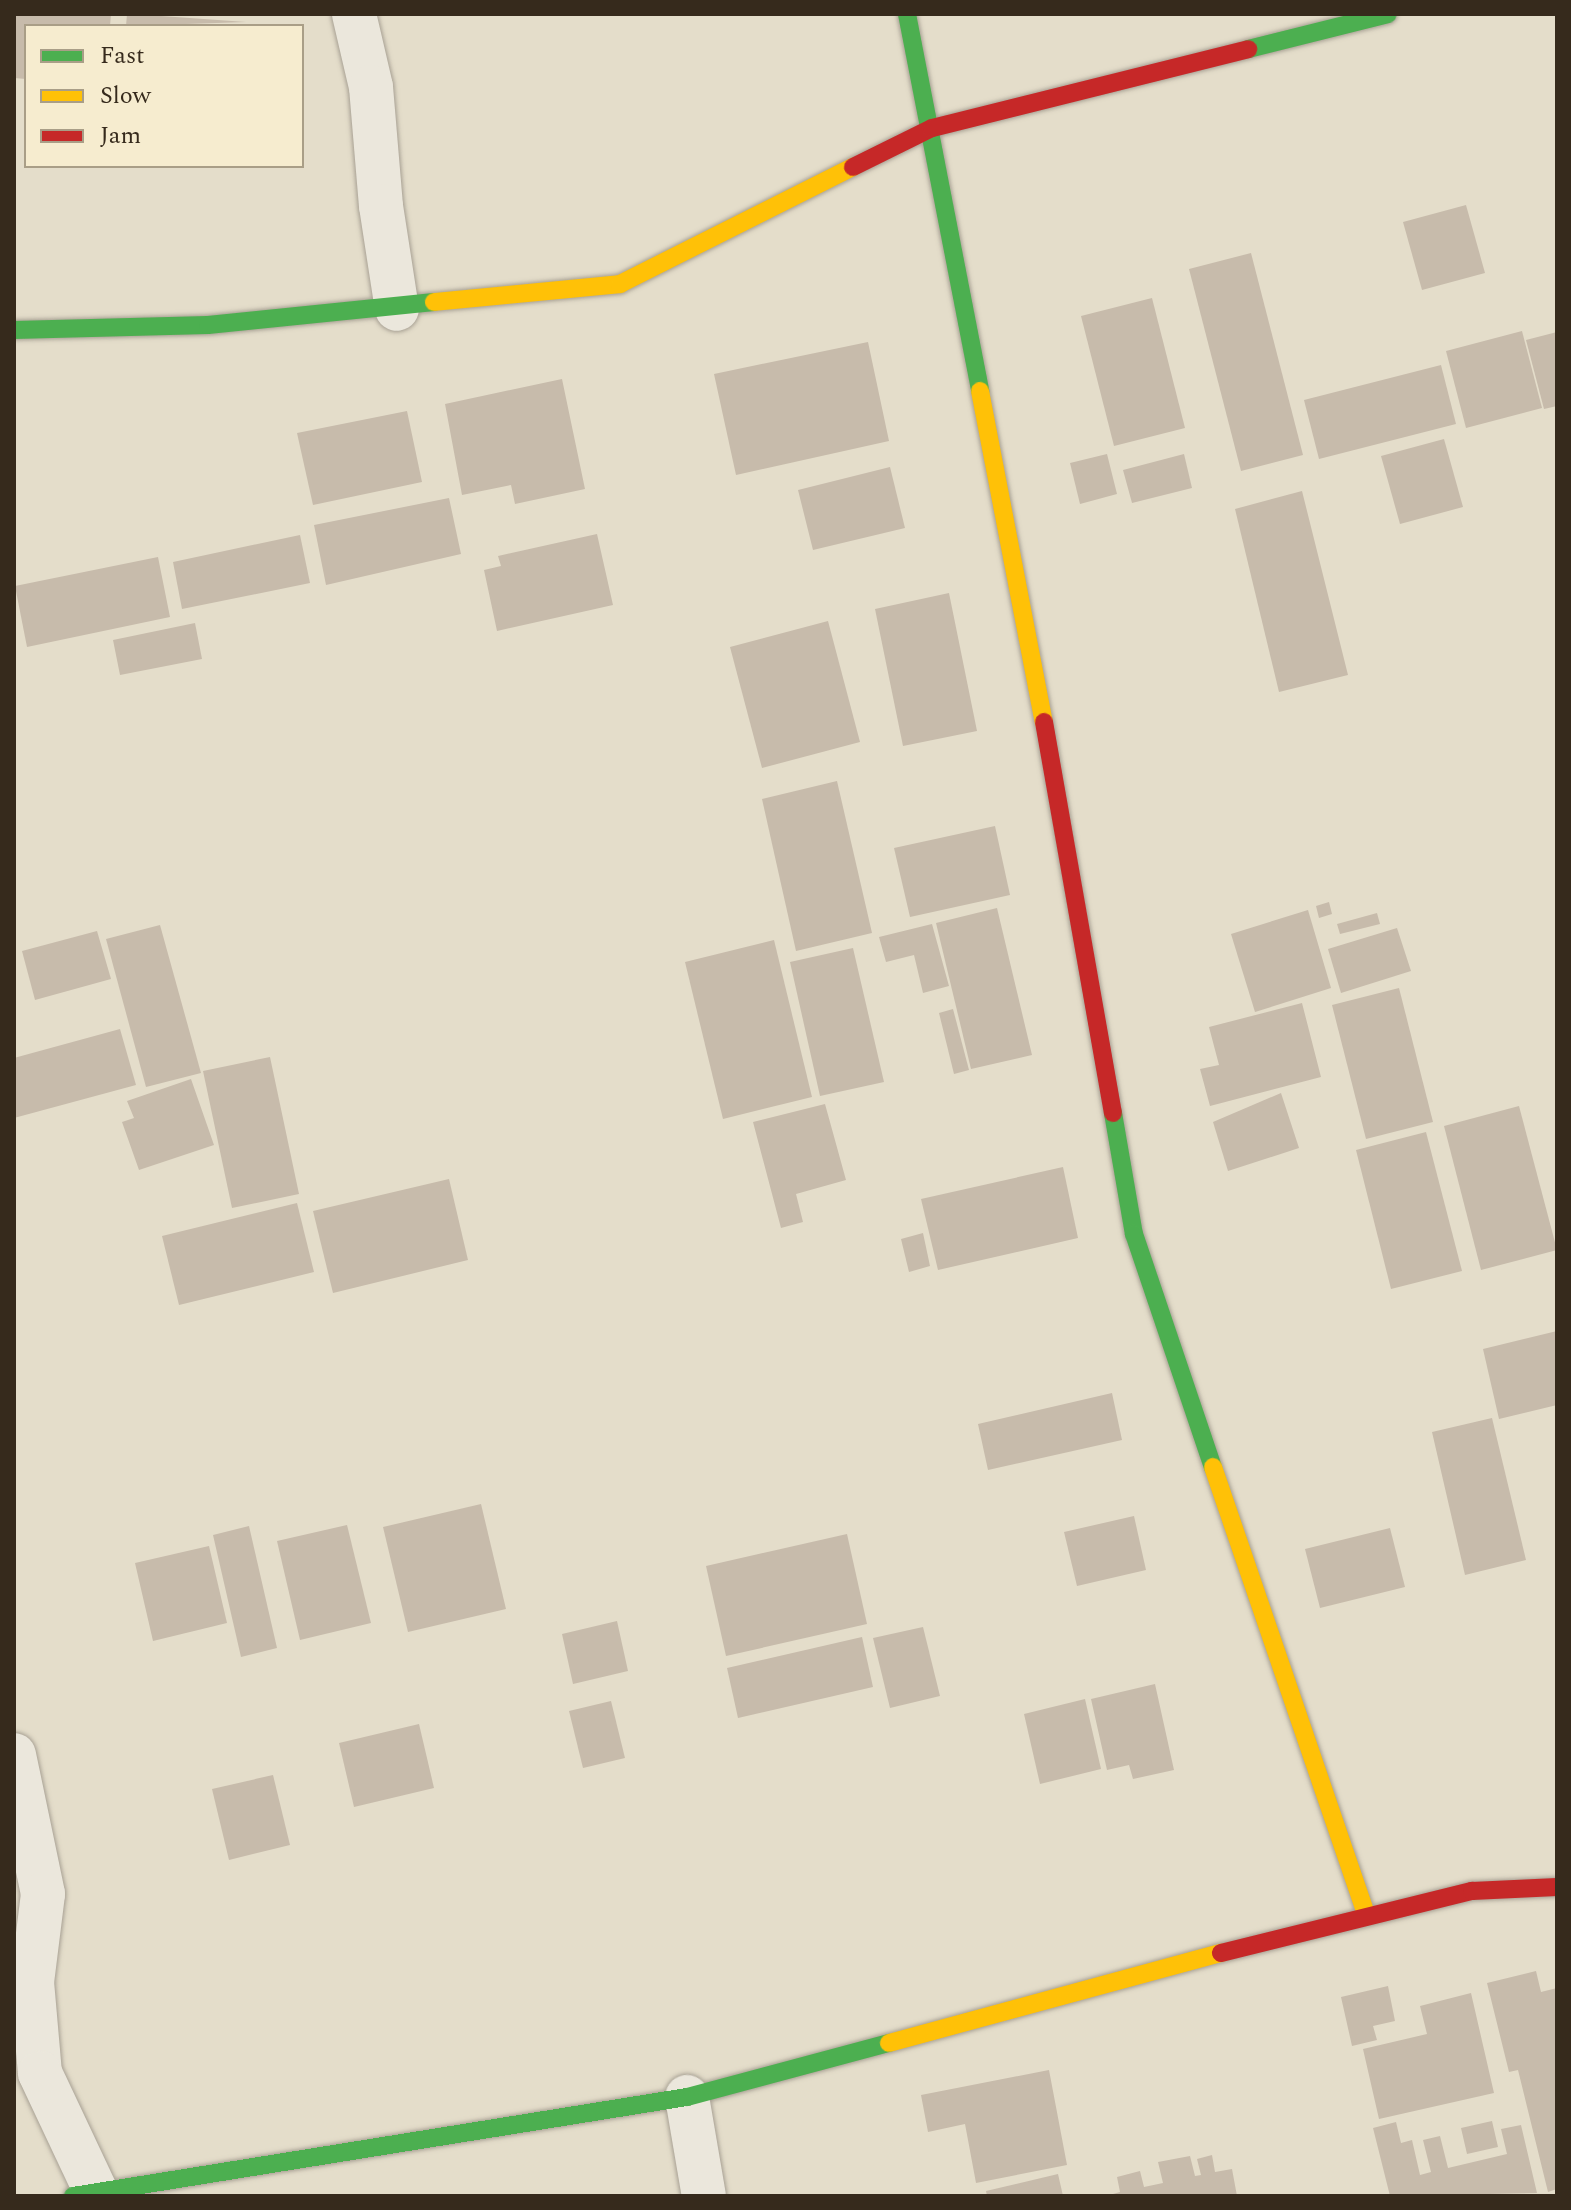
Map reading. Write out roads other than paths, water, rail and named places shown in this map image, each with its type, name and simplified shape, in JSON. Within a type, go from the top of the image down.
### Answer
[{"type":"street","points":[[354,14],[371,87],[381,206],[397,309]]},
{"type":"street","points":[[907,14],[932,128],[1134,1234],[1366,1914]]},
{"type":"street","points":[[14,330],[208,325],[397,309],[620,284],[932,128],[1388,14]]},
{"type":"street","points":[[14,1755],[43,1894],[32,1982],[40,2073],[89,2194],[687,2097],[1366,1914],[1472,1891],[1557,1887]]},
{"type":"street","points":[[687,2097],[704,2196]]}]
